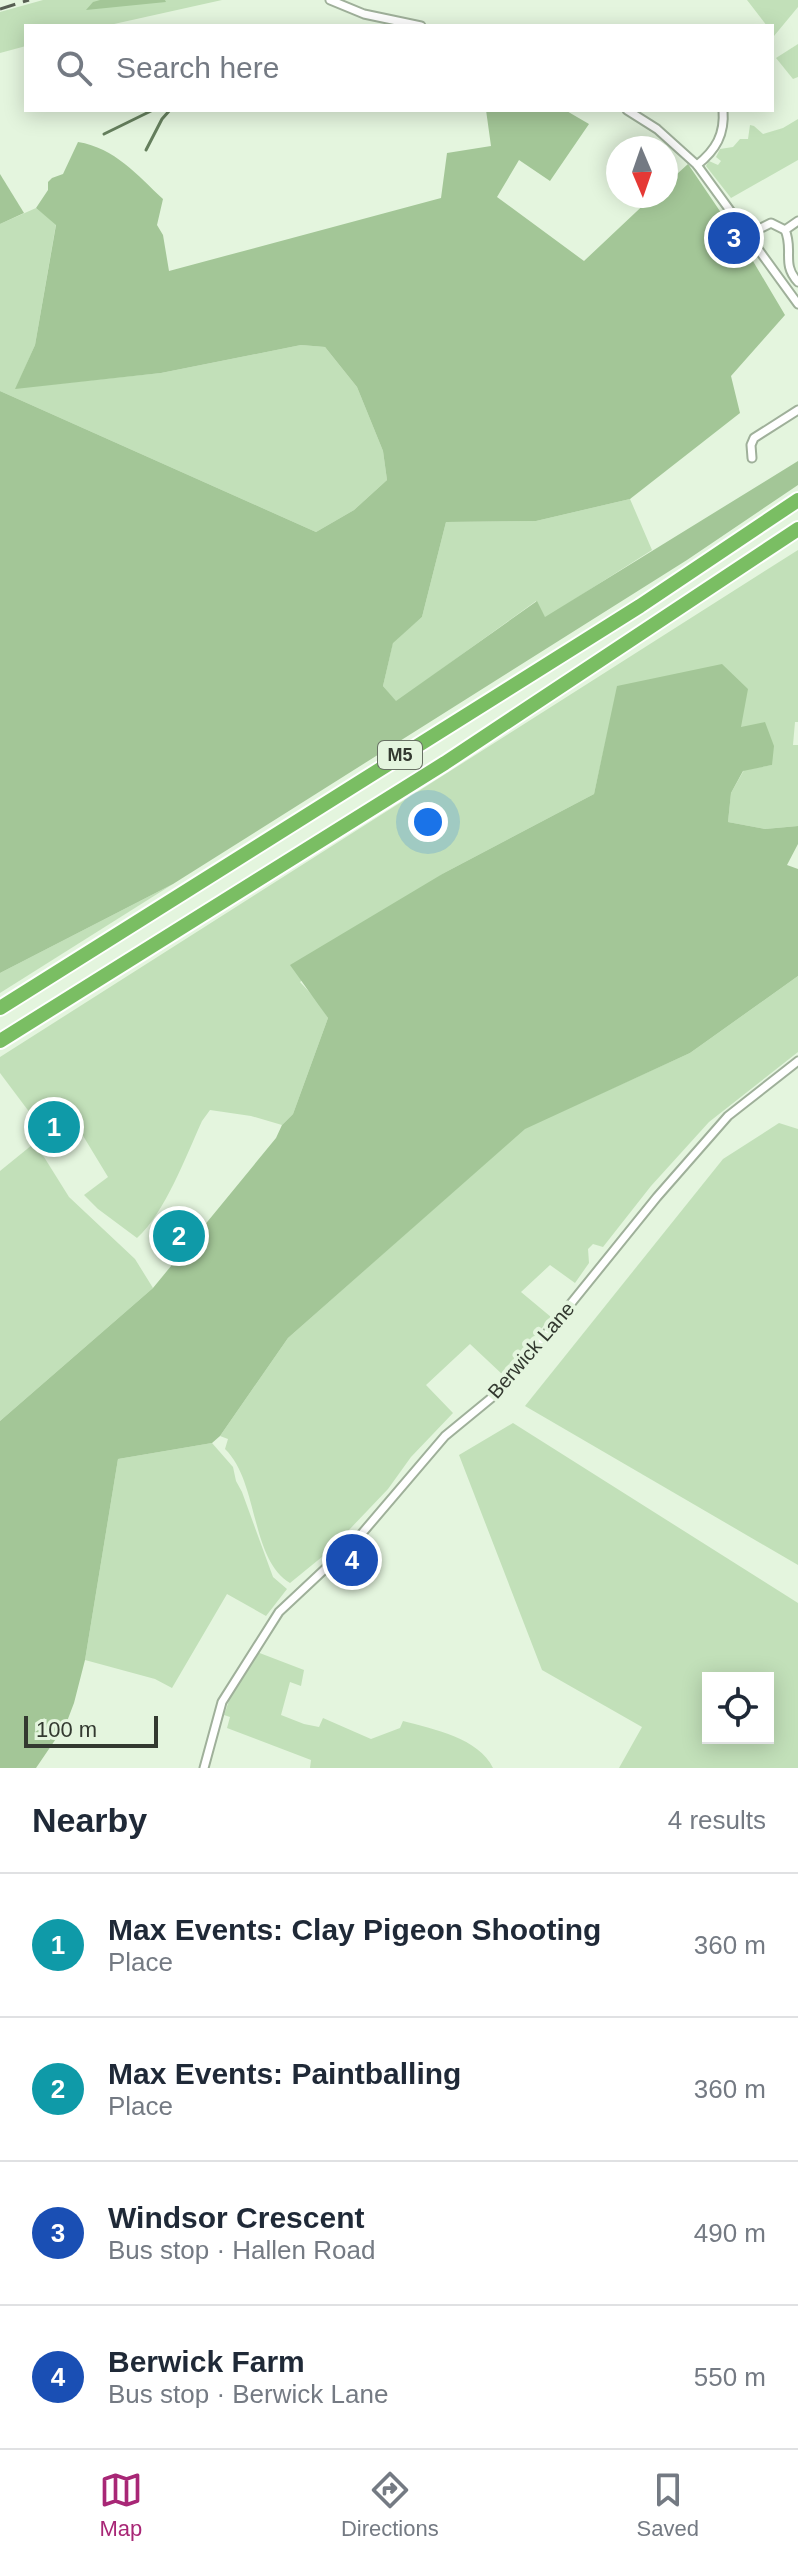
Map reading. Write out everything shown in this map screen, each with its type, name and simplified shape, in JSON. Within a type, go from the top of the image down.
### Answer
[{"type":"highway","name":"M5","points":[[0,1008],[640,606],[798,500]]},
{"type":"highway","name":"M5","points":[[0,1041],[431,772],[798,529]]},
{"type":"street","points":[[330,0],[364,14],[412,24]]},
{"type":"street","points":[[630,112],[657,129],[697,165],[798,304]]},
{"type":"street","points":[[697,165],[715,149],[723,125],[723,112]]},
{"type":"street","points":[[785,230],[798,221]]},
{"type":"street","points":[[747,235],[771,223],[785,230],[789,240],[789,270],[798,282]]},
{"type":"street","points":[[752,458],[754,438],[798,410]]},
{"type":"street","name":"Berwick Lane","points":[[204,1768],[222,1702],[279,1612],[358,1538],[445,1436],[501,1390],[657,1197],[728,1116],[798,1061]]},
{"type":"green space","points":[[43,0],[222,0],[114,24],[24,24],[24,47],[0,53],[0,12]]},
{"type":"green space","points":[[747,0],[798,0],[798,7],[774,36],[774,24],[765,24]]},
{"type":"green space","points":[[93,2],[166,2],[86,10]]},
{"type":"green space","points":[[798,44],[798,77],[793,79],[776,58]]},
{"type":"green space","points":[[486,112],[568,112],[589,124],[550,181],[519,160],[497,197],[584,261],[640,208],[678,208],[678,173],[688,164],[747,251],[785,315],[731,376],[740,413],[630,499],[536,521],[446,522],[422,617],[393,643],[383,686],[396,701],[537,601],[545,617],[798,461],[798,485],[687,560],[173,884],[0,973],[0,391],[316,532],[354,510],[387,480],[383,451],[357,387],[325,347],[301,345],[161,373],[15,389],[35,345],[56,225],[36,208],[48,190],[48,182],[63,174],[78,142],[103,150],[125,164],[163,199],[157,225],[163,235],[169,271],[441,198],[447,153],[491,146]]},
{"type":"green space","points":[[798,119],[798,160],[731,198],[706,166],[709,161],[718,165],[721,161],[716,157],[720,149],[733,147],[740,139],[748,139],[750,125],[763,134]]},
{"type":"green space","points":[[0,174],[24,213],[0,224]]},
{"type":"green space","points":[[36,208],[56,224],[35,345],[16,388],[161,373],[301,345],[325,347],[357,387],[383,451],[387,480],[354,510],[316,532],[0,391],[0,224]]},
{"type":"green space","points":[[630,499],[652,550],[545,618],[536,601],[396,702],[383,686],[393,642],[422,617],[446,522],[536,521]]},
{"type":"green space","points":[[798,550],[798,722],[795,722],[793,745],[798,745],[798,826],[765,829],[728,822],[731,793],[744,770],[772,765],[741,727],[618,686],[594,794],[444,873],[300,982],[328,1018],[293,1114],[282,1125],[251,1116],[210,1110],[166,1199],[137,1238],[84,1195],[108,1177],[68,1111],[39,1125],[0,1073],[0,1057]]},
{"type":"green space","points":[[722,664],[748,689],[741,727],[765,722],[774,746],[772,765],[743,771],[731,793],[728,822],[765,829],[798,826],[798,844],[787,865],[798,869],[798,976],[690,1053],[525,1129],[288,1338],[212,1443],[118,1459],[85,1660],[66,1724],[36,1768],[0,1768],[0,1421],[153,1288],[293,1114],[328,1018],[290,965],[444,873],[594,794],[617,686]]},
{"type":"green space","points":[[173,884],[0,993],[0,973]]},
{"type":"green space","points":[[798,976],[798,1052],[709,1122],[651,1186],[603,1247],[593,1244],[588,1249],[589,1263],[575,1283],[550,1265],[521,1292],[551,1317],[503,1375],[470,1344],[426,1385],[453,1413],[411,1457],[388,1489],[328,1552],[290,1583],[277,1572],[261,1539],[244,1480],[225,1449],[228,1439],[220,1436],[288,1338],[525,1128],[690,1053]]},
{"type":"green space","points":[[779,1123],[798,1129],[798,1565],[525,1406],[723,1159]]},
{"type":"green space","points":[[32,1145],[44,1157],[69,1197],[135,1259],[153,1288],[0,1421],[0,1171]]},
{"type":"green space","points":[[513,1423],[798,1603],[798,1768],[619,1768],[642,1727],[542,1670],[459,1455]]},
{"type":"green space","points":[[212,1443],[233,1467],[273,1577],[287,1589],[266,1616],[227,1594],[172,1688],[155,1679],[85,1660],[118,1459]]},
{"type":"green space","points":[[257,1652],[304,1670],[301,1686],[290,1682],[281,1715],[319,1727],[323,1718],[371,1739],[400,1728],[403,1721],[441,1731],[466,1742],[477,1749],[493,1768],[310,1768],[311,1760],[227,1728],[230,1717],[224,1715],[231,1695]]},
{"type":"waterway","points":[[104,134],[149,112]]},
{"type":"waterway","points":[[146,150],[168,112]]},
{"type":"railway","points":[[0,9],[29,0]]},
{"type":"place","name":"Windsor Crescent","points":[[734,238]]},
{"type":"place","name":"Max Events: Clay Pigeon Shooting","points":[[54,1127]]},
{"type":"place","name":"Max Events: Paintballing","points":[[179,1236]]},
{"type":"place","name":"Berwick Farm","points":[[352,1560]]}]
